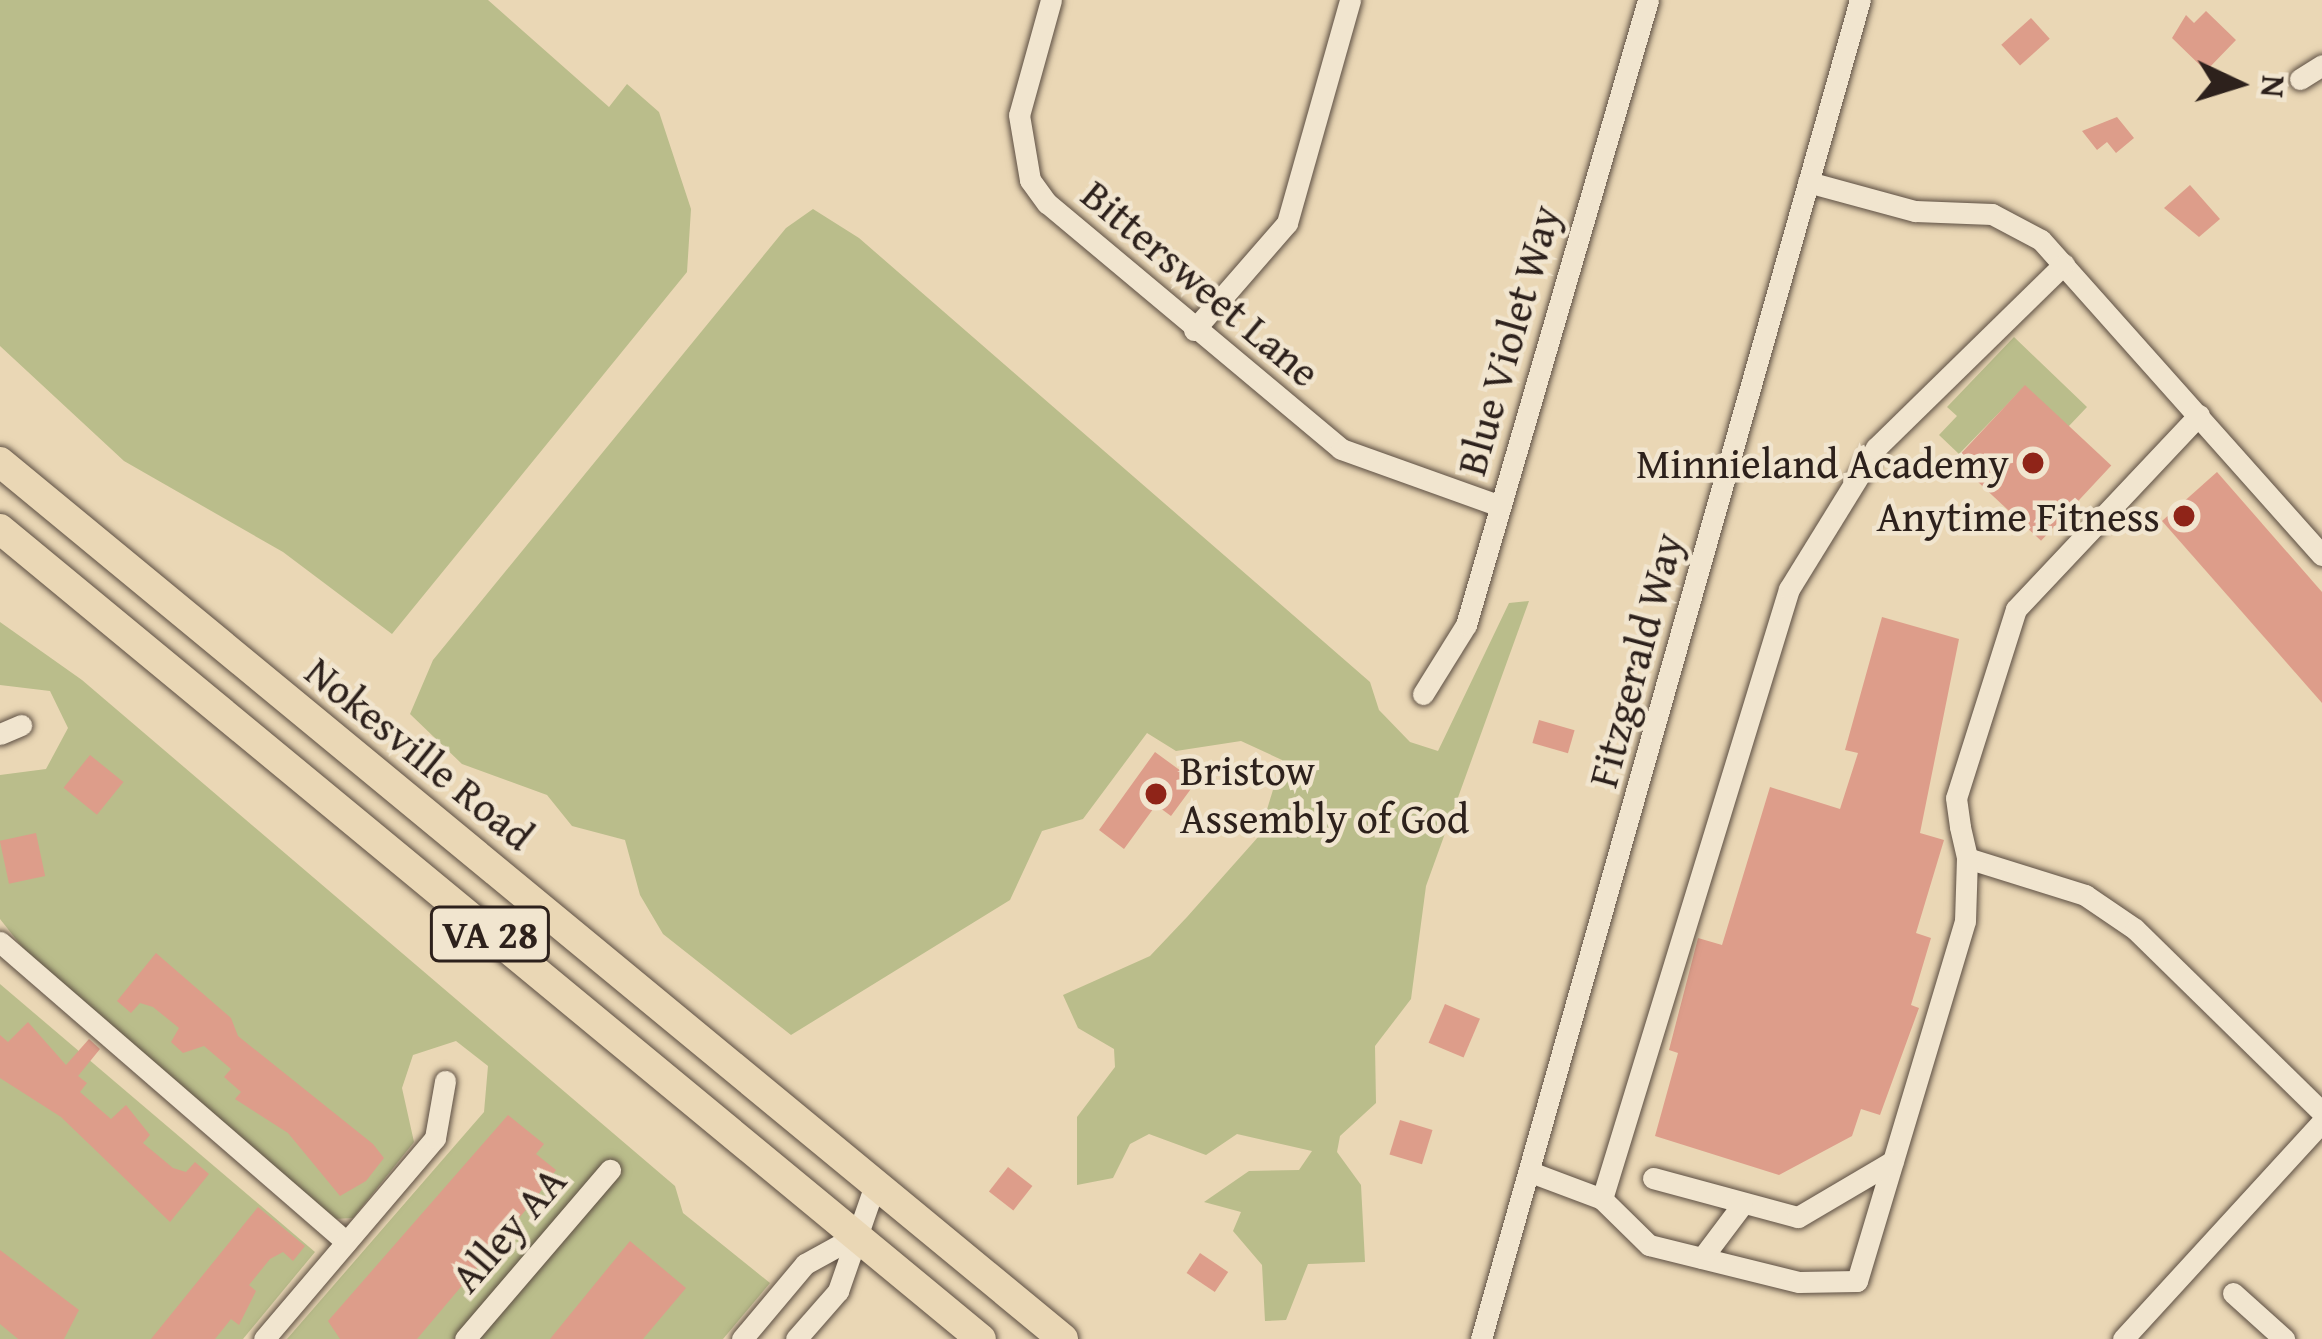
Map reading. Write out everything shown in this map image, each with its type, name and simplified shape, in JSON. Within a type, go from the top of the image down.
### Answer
[{"type":"highway","name":"Nokesville Road","points":[[0,462],[1063,1339]]},
{"type":"highway","name":"VA 28","points":[[0,529],[981,1339]]},
{"type":"street","name":"Bittersweet Lane","points":[[1051,0],[1019,115],[1030,180],[1194,330],[1341,449],[1500,506]]},
{"type":"street","points":[[1194,330],[1287,223],[1350,0]]},
{"type":"street","name":"Blue Violet Way","points":[[1423,694],[1466,625],[1648,0]]},
{"type":"street","name":"Fitzgerald Way","points":[[1481,1339],[1533,1173],[1861,0]]},
{"type":"street","points":[[2300,80],[2322,64]]},
{"type":"street","points":[[1808,182],[1915,211],[1992,214],[2064,264],[2322,555]]},
{"type":"street","points":[[1602,1199],[1789,589],[1876,448],[2064,264]]},
{"type":"street","points":[[1533,1173],[1602,1199],[1649,1245],[1799,1282],[1857,1281],[1965,921],[1967,858],[1956,798],[2016,609],[2199,415]]},
{"type":"street","points":[[1967,858],[2102,905],[2322,1112]]},
{"type":"street","points":[[0,942],[346,1242]]},
{"type":"street","points":[[264,1339],[436,1138],[445,1081]]},
{"type":"street","points":[[2123,1339],[2322,1122]]},
{"type":"street","points":[[1653,1178],[1798,1217],[1893,1161]]},
{"type":"street","name":"Alley AA","points":[[465,1339],[610,1170]]},
{"type":"street","points":[[796,1339],[838,1291],[875,1182]]},
{"type":"street","points":[[1702,1258],[1742,1204]]},
{"type":"street","points":[[742,1339],[805,1264],[856,1236]]},
{"type":"street","points":[[2233,1294],[2284,1339]]},
{"type":"green space","points":[[0,0],[488,0],[609,107],[627,84],[659,112],[691,209],[687,272],[392,634],[283,552],[124,461],[0,346]]},
{"type":"green space","points":[[813,209],[859,238],[1370,682],[1379,710],[1410,742],[1438,751],[1509,603],[1529,601],[1426,886],[1411,999],[1375,1046],[1376,1103],[1340,1136],[1337,1152],[1361,1185],[1365,1262],[1308,1264],[1286,1320],[1265,1321],[1262,1265],[1233,1231],[1241,1212],[1204,1202],[1249,1171],[1299,1170],[1312,1151],[1237,1134],[1206,1155],[1149,1134],[1130,1144],[1113,1178],[1077,1185],[1077,1117],[1115,1067],[1114,1049],[1078,1028],[1063,995],[1150,956],[1187,917],[1259,836],[1282,760],[1241,741],[1176,751],[1147,733],[1083,819],[1042,831],[1010,900],[791,1035],[663,934],[640,895],[625,840],[572,826],[547,795],[462,764],[410,714],[433,660],[786,228]]},
{"type":"green space","points":[[2014,337],[2087,407],[2068,427],[2025,386],[1959,454],[1939,435],[1957,416],[1947,407]]},
{"type":"green space","points":[[0,622],[82,680],[675,1186],[683,1213],[770,1283],[723,1339],[287,1339],[484,1112],[488,1066],[456,1041],[413,1055],[402,1088],[414,1142],[353,1218],[334,1219],[38,967],[0,919],[0,775],[46,769],[68,728],[50,691],[0,685]]},
{"type":"green space","points":[[0,984],[315,1252],[243,1339],[0,1339]]},
{"type":"building","points":[[2206,11],[2236,40],[2206,71],[2172,38],[2186,15],[2194,23]]},
{"type":"building","points":[[2031,18],[2050,39],[2020,66],[2001,45]]},
{"type":"building","points":[[2117,117],[2134,138],[2116,153],[2107,142],[2097,150],[2082,131]]},
{"type":"building","points":[[2190,185],[2220,219],[2199,237],[2164,208]]},
{"type":"building","name":"Minnieland Academy","points":[[2025,385],[2111,465],[2041,541],[1955,460]]},
{"type":"building","points":[[2217,472],[2322,592],[2322,703],[2162,521]]},
{"type":"building","points":[[1882,617],[1959,639],[1920,833],[1944,840],[1916,933],[1931,938],[1911,1005],[1919,1008],[1880,1115],[1861,1109],[1852,1136],[1779,1175],[1655,1136],[1678,1053],[1669,1050],[1698,938],[1722,945],[1770,787],[1840,809],[1858,753],[1845,750]]},
{"type":"building","points":[[1539,720],[1575,730],[1568,753],[1532,743]]},
{"type":"building","name":"Bristow Assembly of God","points":[[1155,752],[1196,782],[1171,816],[1156,805],[1124,849],[1099,830]]},
{"type":"building","points":[[90,755],[123,782],[97,815],[64,788]]},
{"type":"building","points":[[36,833],[45,876],[9,884],[0,841]]},
{"type":"building","points":[[156,953],[231,1018],[238,1036],[373,1144],[384,1158],[366,1181],[340,1196],[288,1133],[235,1099],[241,1092],[224,1077],[231,1069],[204,1046],[183,1053],[171,1042],[179,1028],[153,1007],[140,1003],[131,1013],[117,1001]]},
{"type":"building","points":[[1445,1004],[1480,1019],[1464,1058],[1429,1043]]},
{"type":"building","points":[[28,1022],[66,1065],[89,1039],[100,1049],[78,1076],[87,1083],[80,1092],[111,1119],[126,1105],[150,1135],[143,1143],[173,1168],[186,1172],[195,1162],[209,1174],[170,1222],[61,1117],[0,1078],[0,1035],[8,1042]]},
{"type":"building","points":[[508,1115],[544,1144],[536,1154],[556,1170],[535,1199],[417,1339],[340,1339],[328,1321]]},
{"type":"building","points":[[1400,1120],[1433,1130],[1422,1164],[1389,1154]]},
{"type":"building","points":[[1008,1167],[1032,1186],[1013,1211],[989,1191]]},
{"type":"building","points":[[258,1207],[305,1246],[293,1261],[283,1252],[270,1259],[249,1285],[256,1291],[239,1325],[231,1319],[215,1339],[151,1339]]},
{"type":"building","points":[[630,1241],[686,1288],[643,1339],[550,1339]]},
{"type":"building","points":[[0,1250],[79,1310],[64,1339],[18,1339],[0,1324]]},
{"type":"building","points":[[1200,1253],[1228,1272],[1215,1292],[1187,1273]]},
{"type":"place","name":"Minnieland Academy","points":[[2033,463]]},
{"type":"place","name":"Anytime Fitness","points":[[2184,516]]},
{"type":"place","name":"Bristow Assembly of God","points":[[1156,794]]}]
